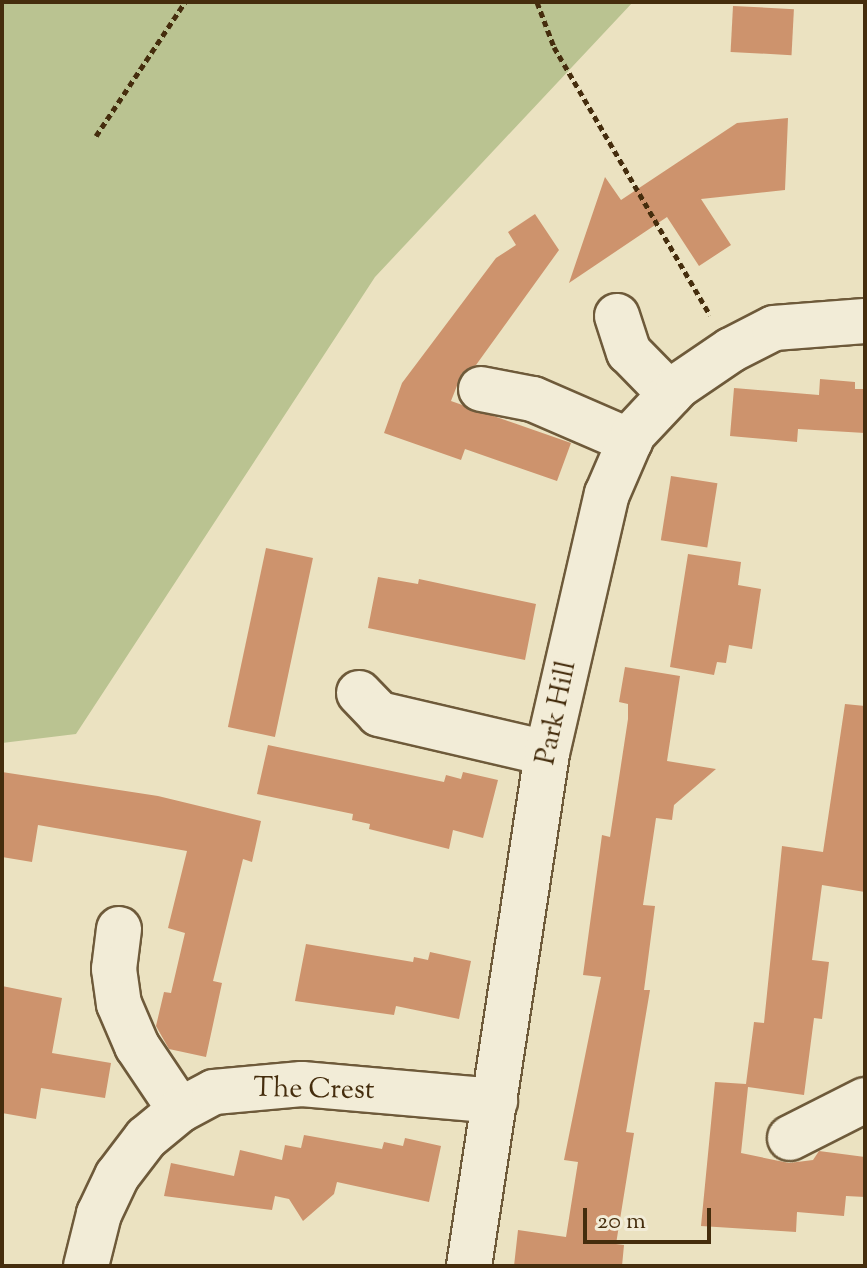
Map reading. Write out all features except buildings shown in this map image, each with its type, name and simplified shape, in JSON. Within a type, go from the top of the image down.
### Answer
[{"type":"street","points":[[617,316],[629,352],[670,394]]},
{"type":"street","name":"Park Hill","points":[[469,1266],[547,753],[590,552],[630,441],[670,394],[731,350],[774,328],[865,321]]},
{"type":"street","points":[[481,389],[533,399],[630,441]]},
{"type":"street","points":[[359,693],[379,714],[547,753]]},
{"type":"street","points":[[119,929],[114,969],[119,1004],[137,1046],[180,1110]]},
{"type":"street","name":"The Crest","points":[[86,1266],[99,1214],[117,1176],[146,1138],[180,1110],[214,1092],[302,1084],[495,1101]]},
{"type":"street","points":[[790,1138],[865,1100]]},
{"type":"path","points":[[96,136],[185,2]]},
{"type":"path","points":[[537,2],[554,47],[731,350]]},
{"type":"green space","points":[[2,2],[633,2],[375,277],[76,734],[2,743]]}]
